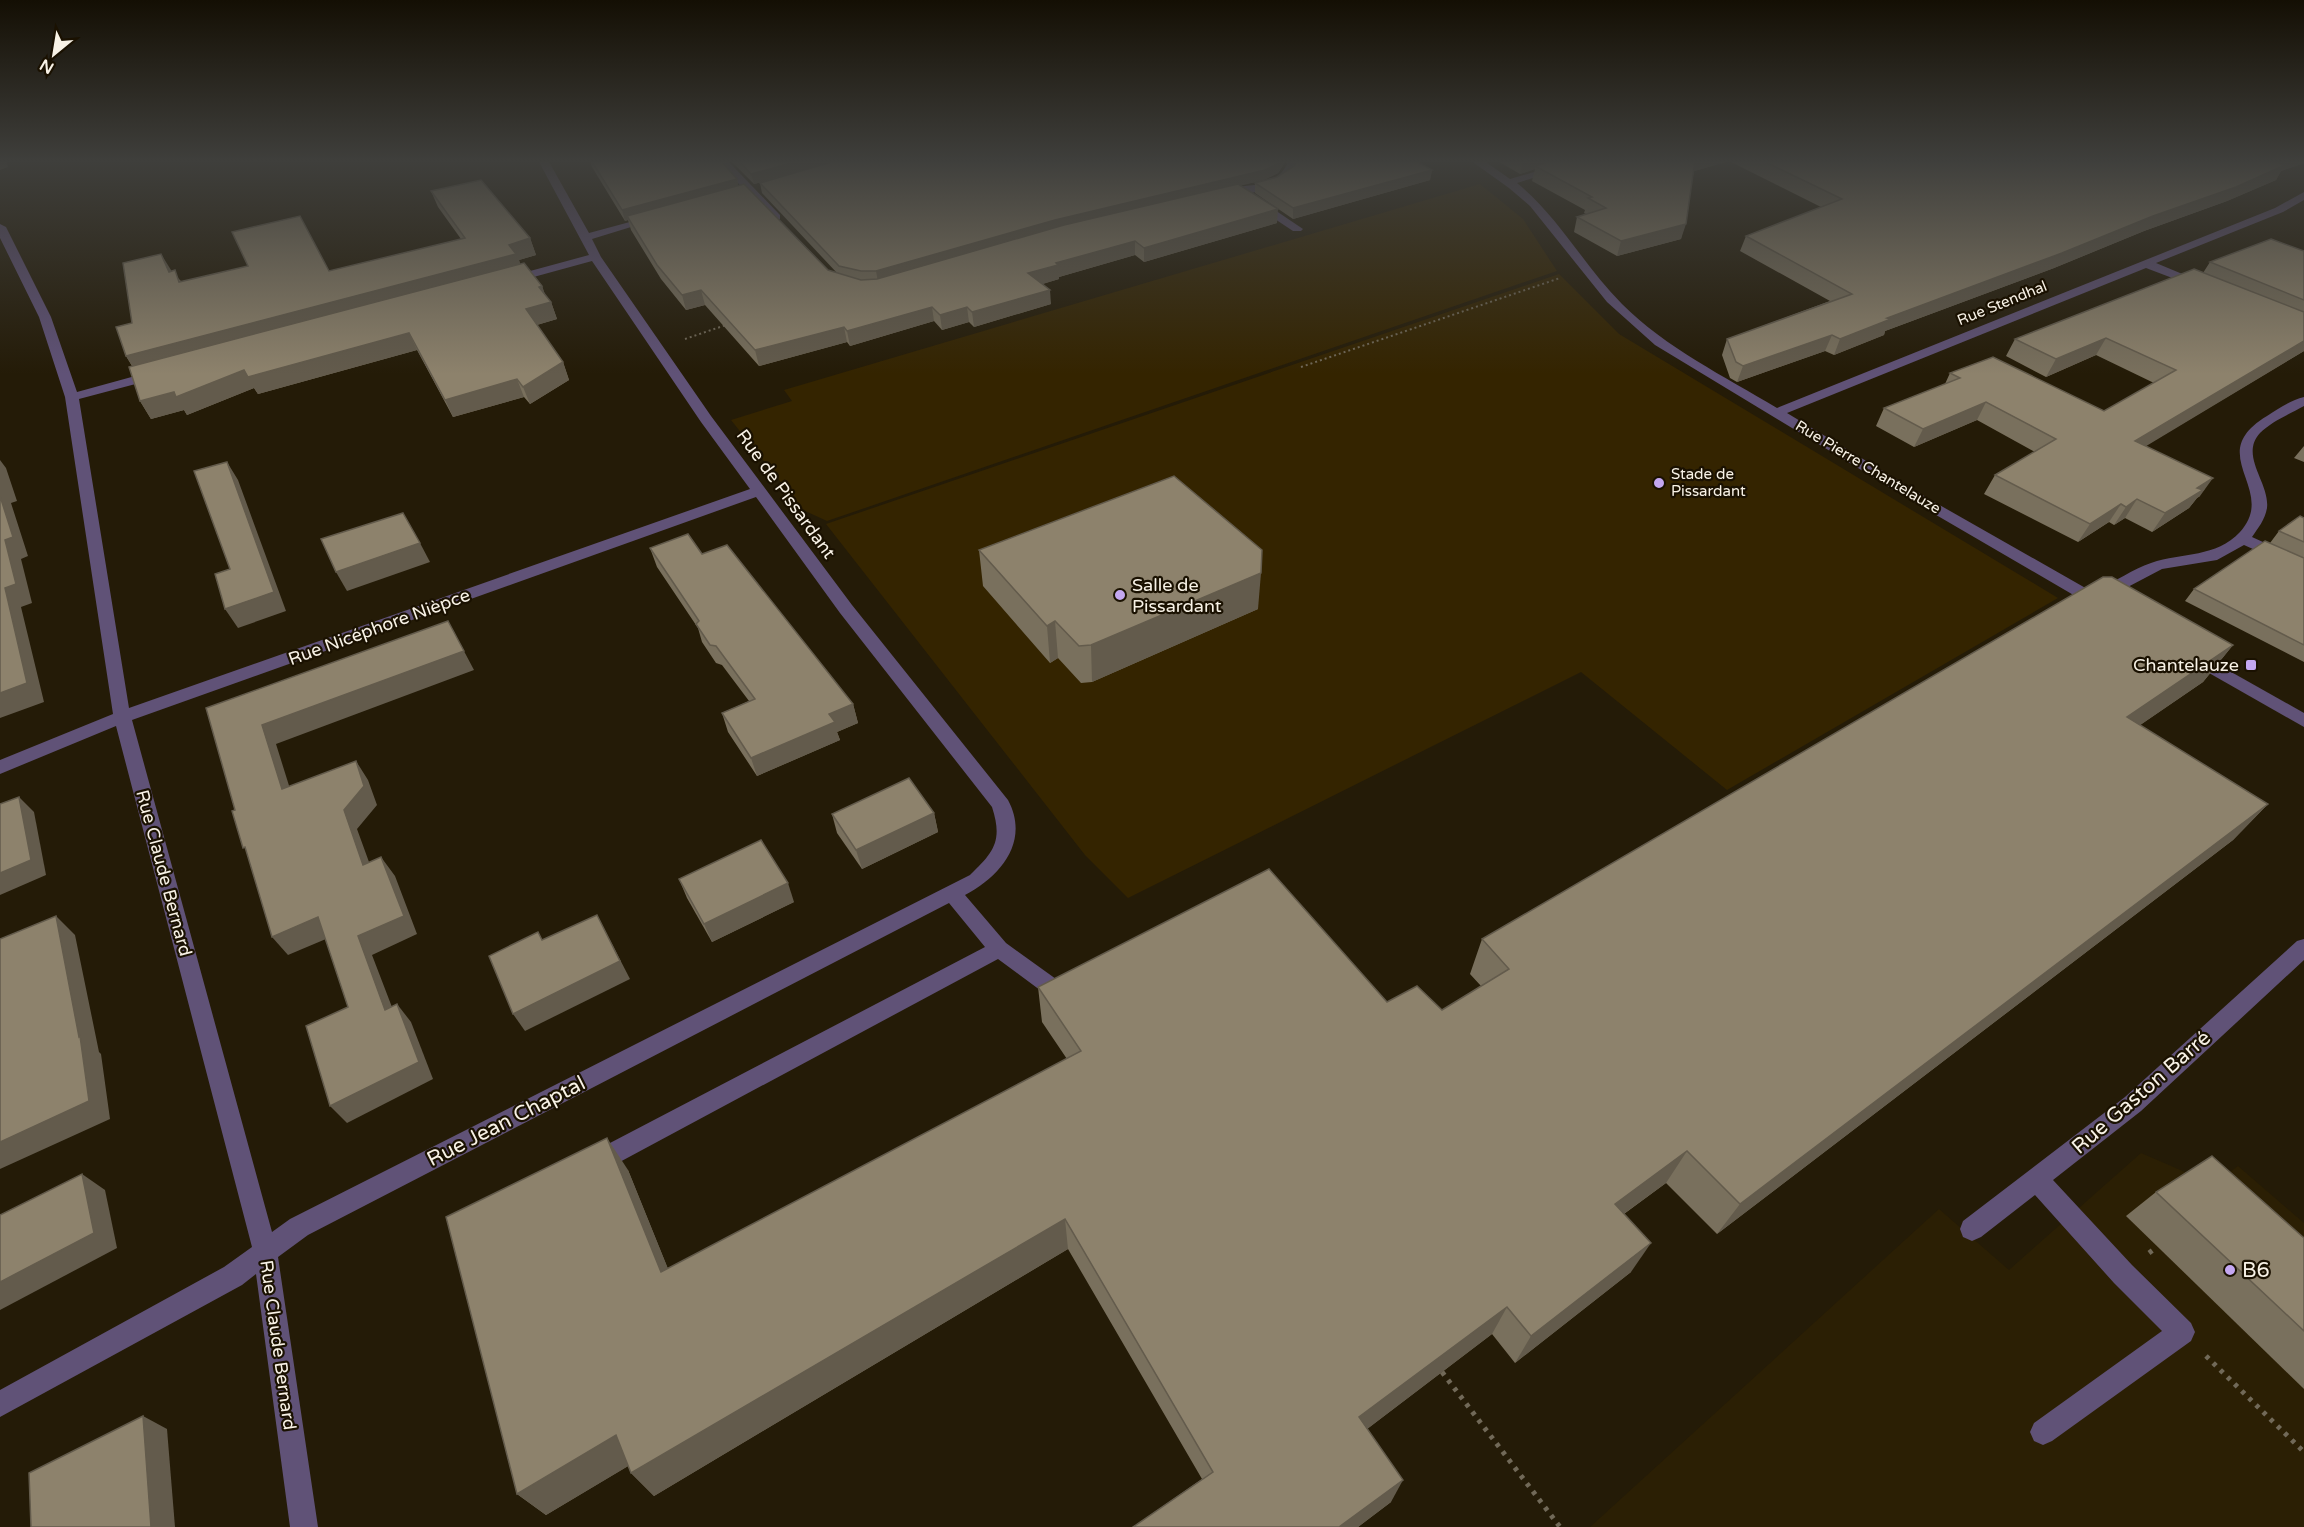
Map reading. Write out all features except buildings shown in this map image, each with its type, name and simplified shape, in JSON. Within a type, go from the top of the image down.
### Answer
[{"type":"street","name":"Rue Claude Bernard","points":[[2,231],[45,317],[72,397],[122,717],[265,1252],[304,1527]]},
{"type":"street","name":"Rue de Pissardant","points":[[583,231],[595,257],[759,491],[846,609],[1001,805],[1008,823],[1008,840]]},
{"type":"street","points":[[586,237],[607,231]]},
{"type":"street","name":"Rue Pierre Chantelauze","points":[[1555,231],[1623,313],[1659,342],[1924,502],[2114,611]]},
{"type":"street","name":"Rue Stendhal","points":[[1778,412],[2225,231]]},
{"type":"street","points":[[495,283],[595,257]]},
{"type":"street","points":[[2145,263],[2210,290]]},
{"type":"street","points":[[72,397],[175,369]]},
{"type":"street","points":[[2095,599],[2158,566],[2203,560],[2219,554],[2242,538],[2259,518],[2261,499],[2245,454],[2247,442],[2254,432],[2304,401]]},
{"type":"street","name":"Rue Nicéphore Nièpce","points":[[0,767],[122,717],[759,491]]},
{"type":"street","points":[[2242,538],[2304,567]]},
{"type":"street","points":[[2184,651],[2304,721]]},
{"type":"street","name":"Rue Jean Chaptal","points":[[0,1404],[233,1276],[299,1227],[977,880],[997,861],[1008,840]]},
{"type":"street","points":[[952,893],[999,949],[1055,990],[1087,974]]},
{"type":"street","name":"Rue Gaston Barré","points":[[1972,1229],[2133,1104],[2304,947]]},
{"type":"street","points":[[580,1171],[999,949]]},
{"type":"street","points":[[2036,1179],[2123,1274],[2182,1332],[2043,1432]]},
{"type":"path","points":[[1301,367],[1542,284],[1587,271]]},
{"type":"path","points":[[659,348],[727,324]]},
{"type":"path","points":[[2182,1332],[2304,1452]]},
{"type":"path","points":[[1442,1372],[1560,1527]]},
{"type":"shaded area","points":[[1320,231],[1531,231],[1557,271],[827,521],[803,510],[731,420],[792,401],[784,390]]},
{"type":"shaded area","points":[[1559,274],[1619,334],[2058,598],[1727,790],[1581,672],[1128,898],[1085,855],[826,524]]},
{"type":"shaded area","points":[[2141,1153],[2185,1172],[2208,1188],[2238,1166],[2304,1223],[2304,1527],[1590,1527],[1939,1209],[2009,1270]]},
{"type":"place","name":"Stade de Pissardant","points":[[1659,483]]},
{"type":"place","name":"Salle de Pissardant","points":[[1120,595]]},
{"type":"place","name":"Chantelauze","points":[[2251,665]]},
{"type":"place","name":"B6","points":[[2230,1270]]}]
